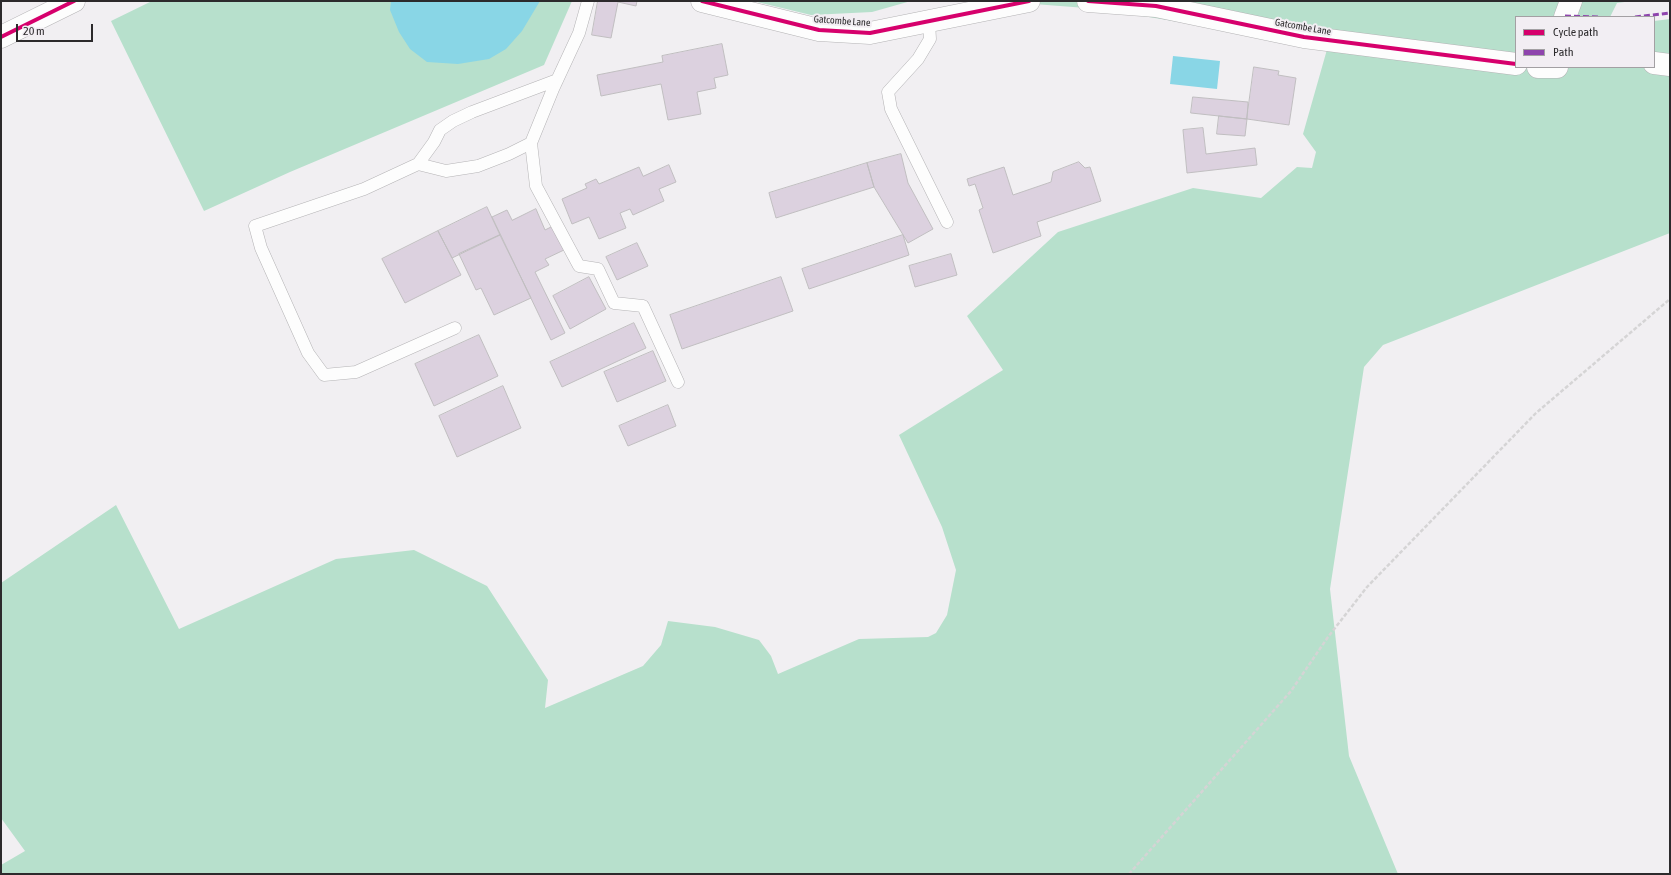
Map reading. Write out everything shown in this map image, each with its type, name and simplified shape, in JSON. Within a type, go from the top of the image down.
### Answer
[{"type":"street","points":[[1,37],[74,1]]},
{"type":"street","name":"Gatcombe Lane","points":[[702,1],[819,30],[870,33],[1029,1]]},
{"type":"street","name":"Gatcombe Lane","points":[[1088,1],[1156,6],[1304,37],[1515,64]]},
{"type":"street","points":[[1565,16],[1571,1]]},
{"type":"street","points":[[1655,63],[1670,65]]},
{"type":"lane","points":[[588,1],[579,33],[557,80],[531,143],[536,186],[579,266],[598,269],[614,303],[643,306],[678,382]]},
{"type":"lane","points":[[928,22],[930,38],[918,59],[888,92],[891,110],[947,222]]},
{"type":"lane","points":[[455,328],[356,372],[324,375],[308,353],[261,248],[255,226],[364,189],[418,164],[434,142],[440,130],[453,121],[472,112],[557,80]]},
{"type":"lane","points":[[418,164],[446,171],[478,166],[509,154],[531,143]]},
{"type":"path","points":[[1129,874],[1291,691],[1328,637],[1367,587],[1536,413],[1670,299]]},
{"type":"green space","points":[[152,1],[572,1],[544,65],[290,172],[204,211],[111,21]]},
{"type":"green space","points":[[753,1],[911,1],[872,12],[811,15]]},
{"type":"green space","points":[[995,1],[1632,1],[1617,3],[1610,16],[1515,16],[1515,68],[1655,68],[1655,21],[1670,19],[1670,233],[1383,345],[1364,367],[1330,589],[1349,756],[1398,874],[1,874],[1,865],[25,851],[1,818],[1,583],[116,505],[179,629],[336,559],[414,550],[487,586],[548,680],[545,708],[643,666],[661,645],[668,621],[715,627],[759,640],[771,656],[778,674],[859,639],[928,637],[936,633],[947,615],[956,570],[942,527],[899,435],[1003,370],[967,316],[1058,232],[1193,188],[1261,198],[1297,167],[1312,168],[1316,152],[1303,134],[1328,46],[1099,9]]},
{"type":"water","points":[[391,1],[540,1],[522,31],[506,49],[489,59],[458,64],[427,62],[410,49],[399,32],[390,10]]},
{"type":"water","points":[[1173,56],[1220,61],[1217,89],[1170,84]]},
{"type":"building","points":[[598,1],[637,1],[636,6],[618,2],[611,38],[592,35]]},
{"type":"building","points":[[722,44],[728,75],[714,78],[716,88],[697,92],[701,114],[668,120],[661,84],[601,96],[597,75],[663,62],[662,56]]},
{"type":"building","points":[[1254,67],[1279,71],[1278,75],[1296,78],[1289,125],[1247,119]]},
{"type":"building","points":[[1193,97],[1248,102],[1247,119],[1191,113]]},
{"type":"building","points":[[1219,116],[1247,119],[1245,136],[1217,134]]},
{"type":"building","points":[[1203,128],[1206,154],[1255,148],[1257,165],[1187,173],[1183,130]]},
{"type":"building","points":[[901,154],[908,183],[933,229],[908,243],[874,187],[867,163]]},
{"type":"building","points":[[1079,162],[1085,168],[1090,167],[1101,201],[1037,222],[1041,236],[993,253],[979,210],[983,208],[975,184],[969,186],[967,179],[1004,167],[1013,195],[1051,182],[1053,172]]},
{"type":"building","points":[[867,163],[874,187],[776,218],[769,193]]},
{"type":"building","points":[[669,165],[676,182],[659,189],[664,201],[633,215],[630,209],[620,213],[626,228],[599,239],[589,217],[572,224],[562,199],[587,188],[585,184],[596,179],[599,184],[639,167],[643,176]]},
{"type":"building","points":[[487,207],[500,235],[452,258],[438,231]]},
{"type":"building","points":[[536,209],[545,230],[553,226],[564,250],[545,259],[549,265],[535,272],[565,333],[551,340],[492,217],[507,210],[512,220]]},
{"type":"building","points":[[438,231],[461,275],[405,303],[382,259]]},
{"type":"building","points":[[500,235],[531,298],[494,315],[481,288],[476,290],[459,254]]},
{"type":"building","points":[[903,235],[909,255],[809,289],[802,269]]},
{"type":"building","points":[[637,243],[648,266],[617,280],[606,257]]},
{"type":"building","points":[[951,254],[957,275],[915,287],[909,266]]},
{"type":"building","points":[[589,277],[606,309],[570,329],[553,296]]},
{"type":"building","points":[[781,277],[793,311],[682,349],[670,315]]},
{"type":"building","points":[[634,323],[646,348],[562,387],[550,362]]},
{"type":"building","points":[[479,335],[498,376],[434,406],[415,364]]},
{"type":"building","points":[[653,351],[666,381],[617,402],[604,372]]},
{"type":"building","points":[[503,386],[521,428],[457,457],[439,416]]},
{"type":"building","points":[[668,405],[676,426],[628,446],[619,426]]},
{"type":"marked path","points":[[1644,16],[1670,13]]},
{"type":"cycle path","points":[[1,37],[74,1]]},
{"type":"cycle path","points":[[702,1],[819,30],[870,33],[1029,1]]},
{"type":"cycle path","points":[[1088,1],[1156,6],[1304,37],[1515,64]]}]
